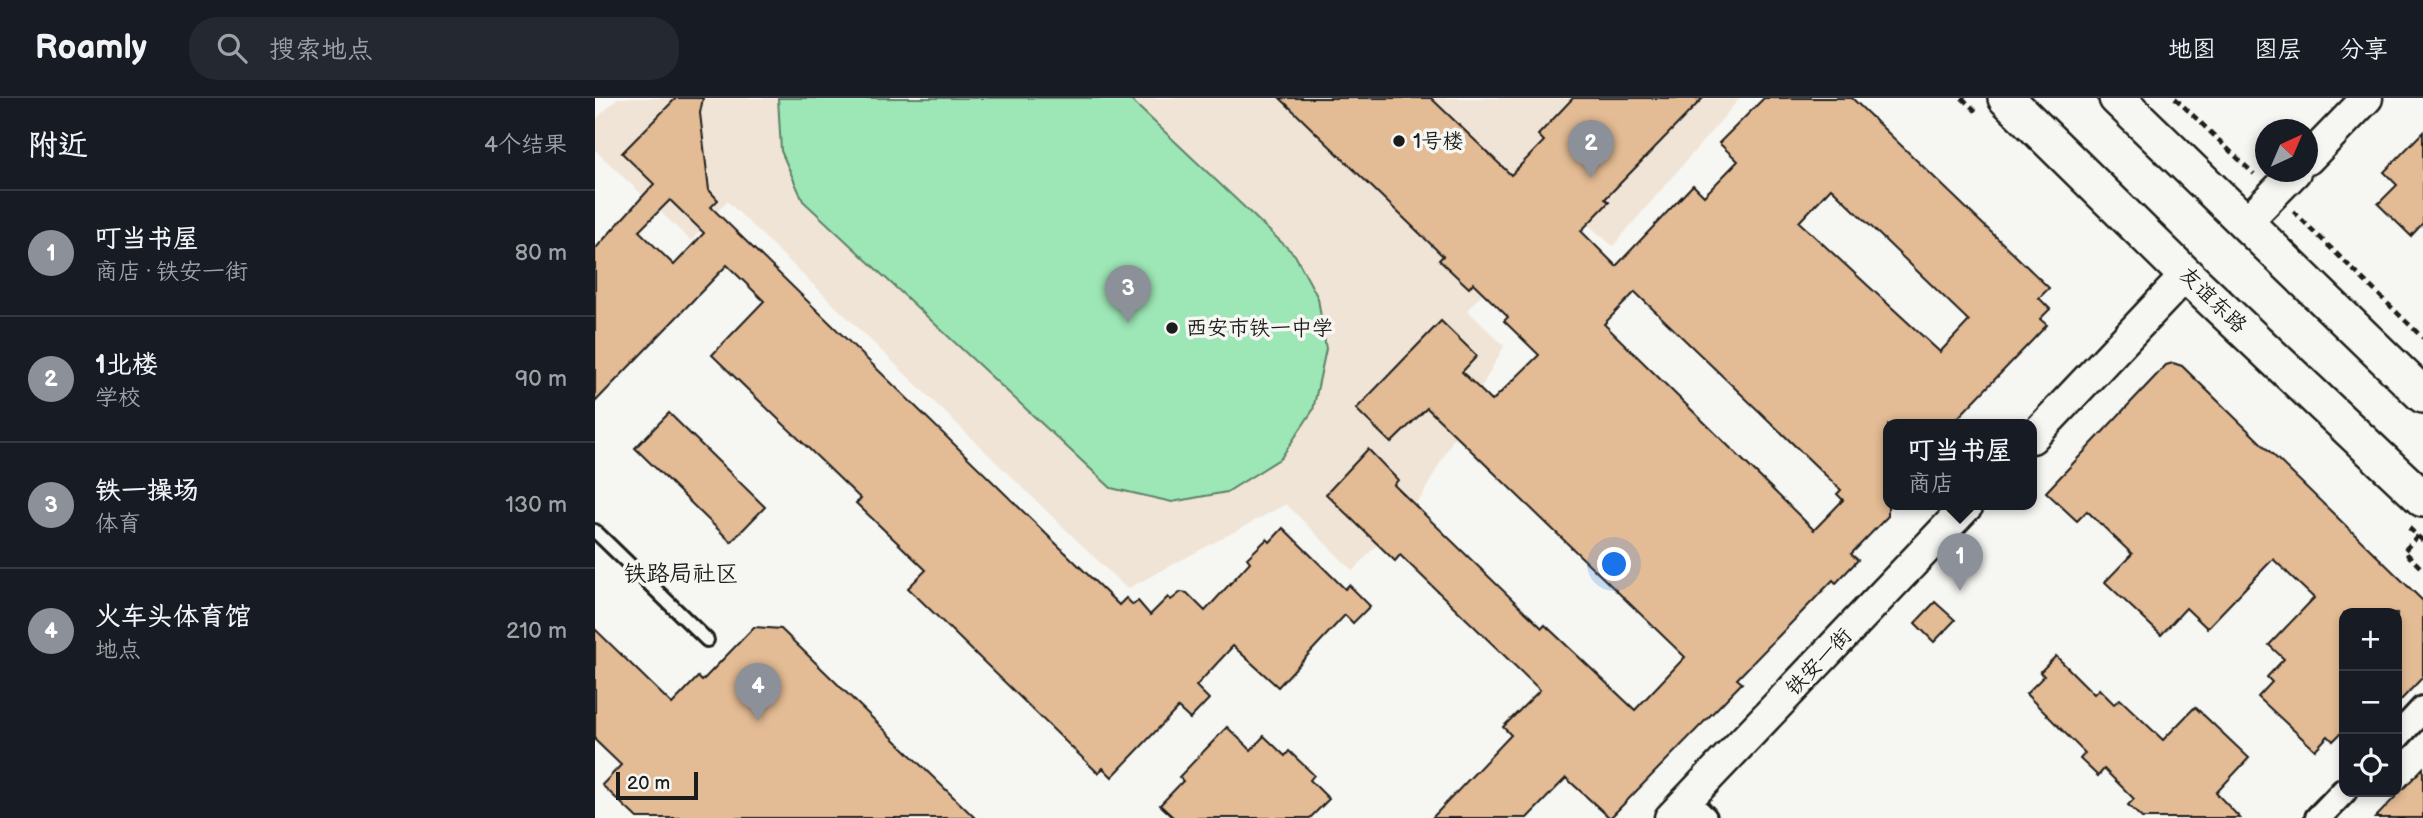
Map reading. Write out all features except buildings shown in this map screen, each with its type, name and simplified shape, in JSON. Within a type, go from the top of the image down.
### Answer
[{"type":"main road","name":"友谊东路","points":[[2006,98],[2186,275],[2423,499]]},
{"type":"main road","points":[[2117,98],[2423,396]]},
{"type":"street","points":[[2318,149],[2367,98]]},
{"type":"street","points":[[2246,222],[2285,182]]},
{"type":"street","points":[[2037,433],[2186,275]]},
{"type":"street","name":"铁安一街","points":[[1687,812],[1963,510]]},
{"type":"street","points":[[2400,734],[2423,709]]},
{"type":"street","points":[[2318,818],[2339,796]]},
{"type":"lane","points":[[595,531],[707,640]]},
{"type":"path","points":[[2175,98],[2423,338]]},
{"type":"path","points":[[2418,536],[2404,551],[2423,570]]},
{"type":"shaded area","name":"西安市铁一中学","points":[[618,98],[1740,98],[1613,246],[1565,205],[1467,310],[1504,346],[1422,496],[1353,571],[1286,504],[1127,589],[727,201],[691,241],[595,150],[595,120]]},
{"type":"green space","points":[[778,98],[1129,98],[1295,255],[1318,298],[1326,349],[1313,410],[1281,458],[1227,492],[1172,502],[1111,488],[803,201],[781,151]]},
{"type":"place","name":"1号楼","points":[[1399,141]]},
{"type":"place","name":"1北楼","points":[[1591,178]]},
{"type":"place","name":"铁一操场","points":[[1128,323]]},
{"type":"place","name":"西安市铁一中学","points":[[1172,328]]},
{"type":"place","name":"叮当书屋","points":[[1960,591]]},
{"type":"place","name":"火车头体育馆","points":[[758,721]]},
{"type":"district","name":"铁路局社区","points":[[681,574]]}]
